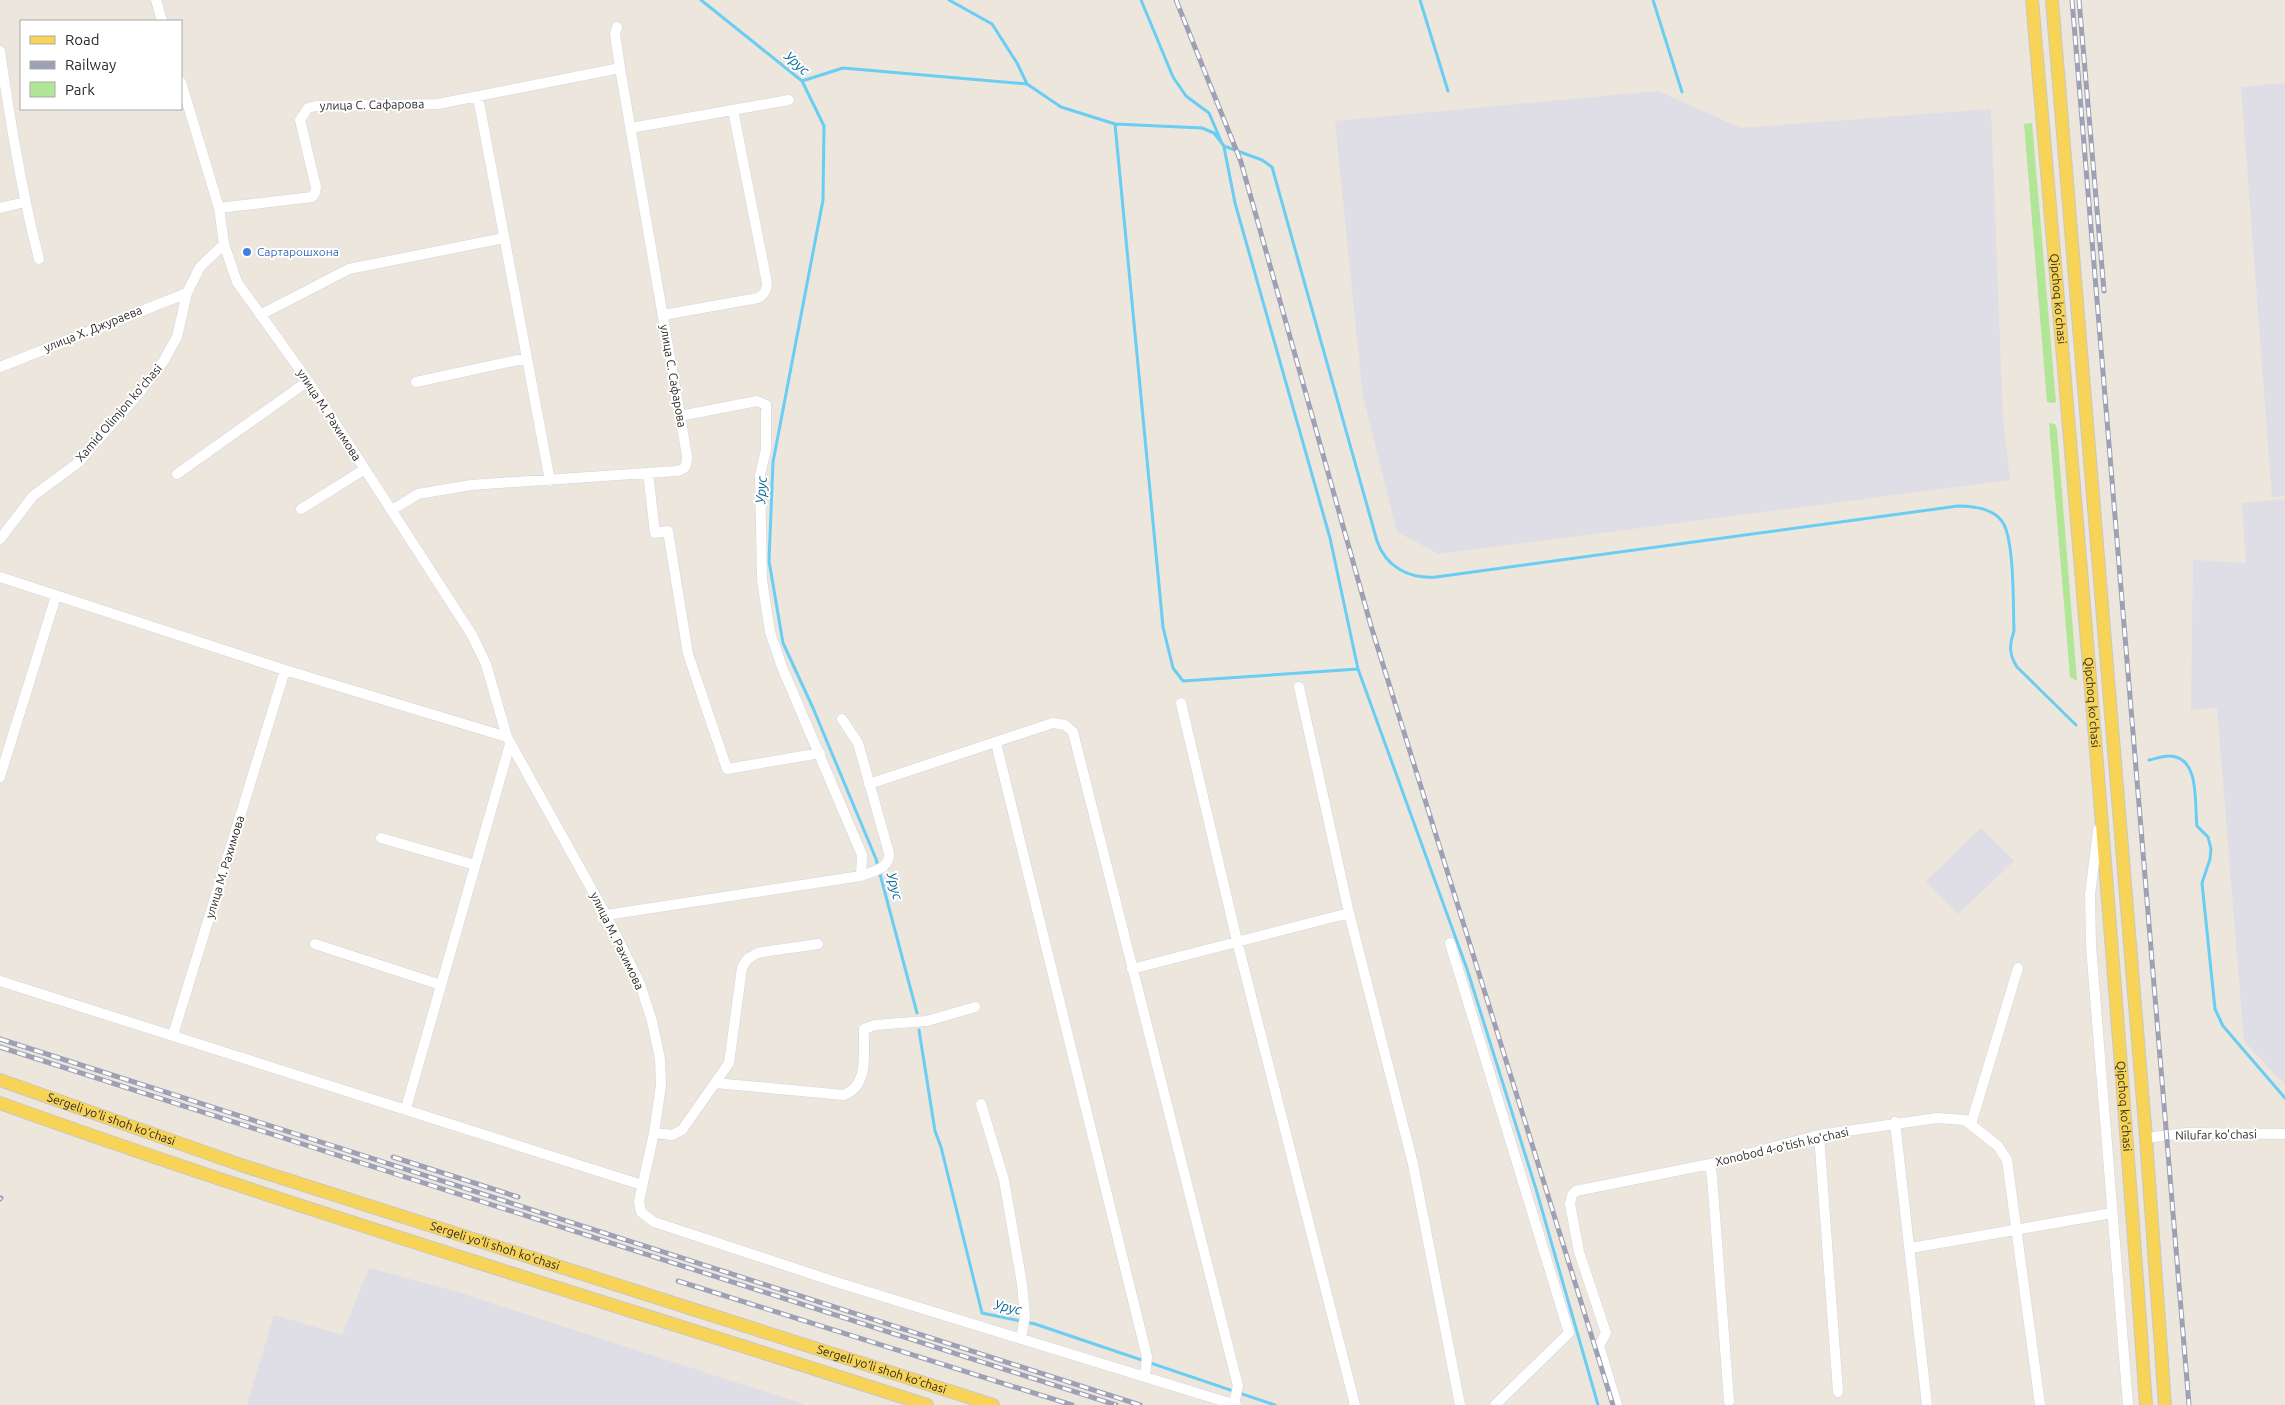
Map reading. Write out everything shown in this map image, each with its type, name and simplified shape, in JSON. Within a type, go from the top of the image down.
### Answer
[{"type":"main road","name":"Qipchoq ko'chasi","points":[[2032,0],[2100,807],[2146,1405]]},
{"type":"main road","name":"Qipchoq ko'chasi","points":[[2052,0],[2110,688],[2151,1200],[2165,1405]]},
{"type":"main road","points":[[2090,689],[2110,688]]},
{"type":"main road","name":"Sergeli yo‘li shoh ko‘chasi","points":[[0,1080],[241,1165],[993,1405]]},
{"type":"main road","name":"Sergeli yo‘li shoh ko‘chasi","points":[[0,1103],[332,1216],[927,1405]]},
{"type":"street","points":[[156,0],[162,20]]},
{"type":"street","name":"улица С. Сафарова","points":[[392,510],[418,494],[471,485],[677,471],[683,469],[687,464],[620,68],[615,34],[617,27]]},
{"type":"street","points":[[0,51],[13,143],[24,202],[39,259]]},
{"type":"street","name":"улица С. Сафарова","points":[[219,208],[312,197],[316,187],[300,120],[308,108],[316,106],[438,104],[620,68]]},
{"type":"street","name":"улица М. Рахимова","points":[[182,85],[219,208],[224,244],[235,277],[308,381],[478,646],[486,664],[508,741],[606,915],[640,984],[654,1030],[660,1059],[661,1085],[654,1133],[639,1207],[645,1217],[654,1222],[836,1282],[1022,1334]]},
{"type":"street","points":[[478,96],[550,481]]},
{"type":"street","points":[[631,128],[789,100]]},
{"type":"street","points":[[663,315],[758,298],[764,295],[766,290],[733,110]]},
{"type":"street","points":[[0,208],[24,202]]},
{"type":"street","points":[[260,315],[349,269],[504,238]]},
{"type":"street","name":"Xamid Olimjon ko'chasi","points":[[0,539],[33,496],[79,462],[140,392],[163,362],[177,337],[187,293],[200,267],[224,244]]},
{"type":"street","name":"улица Х. Джураева","points":[[0,367],[187,293]]},
{"type":"street","points":[[416,382],[527,358]]},
{"type":"street","points":[[177,474],[308,381]]},
{"type":"street","points":[[680,416],[757,401],[766,405],[766,449],[760,475],[762,580],[770,632],[782,667],[862,855],[861,876]]},
{"type":"street","points":[[300,508],[365,469]]},
{"type":"street","points":[[648,473],[655,533],[668,531],[688,654],[727,769],[820,753]]},
{"type":"street","points":[[0,577],[508,741],[406,1108]]},
{"type":"street","points":[[0,777],[56,596]]},
{"type":"street","name":"улица М. Рахимова","points":[[173,1035],[285,670]]},
{"type":"street","points":[[1299,687],[1349,913],[1413,1164],[1460,1405]]},
{"type":"street","points":[[1181,703],[1237,941],[1355,1405]]},
{"type":"street","points":[[606,915],[861,876],[879,869],[889,861],[890,853],[858,743],[842,719]]},
{"type":"street","points":[[869,784],[1053,723],[1059,723],[1070,728],[1238,1386],[1235,1405],[1146,1366],[1022,1334],[1025,1316],[1022,1284],[1004,1180],[981,1104]]},
{"type":"street","points":[[996,743],[1146,1366]]},
{"type":"street","points":[[2100,807],[2090,895],[2091,946],[2128,1405]]},
{"type":"street","points":[[381,838],[475,865]]},
{"type":"street","points":[[1132,969],[1349,913]]},
{"type":"street","points":[[1450,943],[1569,1333],[1495,1405]]},
{"type":"street","points":[[315,944],[441,985]]},
{"type":"street","points":[[654,1133],[672,1135],[682,1130],[729,1063],[735,1011],[745,962],[755,954],[762,952],[818,944]]},
{"type":"street","points":[[1971,1124],[2018,968]]},
{"type":"street","points":[[0,981],[406,1108],[642,1185]]},
{"type":"street","points":[[715,1083],[844,1095],[852,1092],[862,1078],[864,1029],[875,1025],[927,1021],[975,1006]]},
{"type":"street","name":"Xonobod 4-o'tish ko'chasi","points":[[1618,1405],[1599,1346],[1606,1332],[1579,1252],[1570,1204],[1572,1194],[1576,1191],[1710,1164],[1819,1136],[1895,1122],[1937,1118],[1965,1120],[1998,1146],[2008,1160],[2040,1405]]},
{"type":"street","points":[[1895,1122],[1911,1248],[1927,1405]]},
{"type":"street","name":"Nilufar ko'chasi","points":[[2146,1138],[2186,1133],[2285,1134]]},
{"type":"street","points":[[1819,1136],[1838,1392]]},
{"type":"street","points":[[1710,1164],[1729,1401]]},
{"type":"street","points":[[1911,1248],[2112,1212]]},
{"type":"shaded area","points":[[2285,83],[2285,496],[2272,497],[2241,87]]},
{"type":"shaded area","points":[[1658,91],[1741,128],[1991,109],[2003,420],[2010,480],[1439,554],[1397,532],[1363,397],[1335,121]]},
{"type":"shaded area","points":[[2285,499],[2285,1085],[2244,1041],[2217,708],[2191,710],[2193,560],[2246,563],[2242,503]]},
{"type":"shaded area","points":[[1981,828],[2014,861],[1958,914],[1926,881]]},
{"type":"shaded area","points":[[369,1268],[454,1291],[806,1405],[247,1405],[274,1315],[342,1335]]},
{"type":"green space","points":[[2032,123],[2056,402],[2053,403],[2047,402],[2024,124]]},
{"type":"green space","points":[[2049,423],[2055,424],[2057,430],[2077,681],[2070,677]]},
{"type":"waterway","name":"Урус","points":[[701,0],[802,81],[824,126],[823,200],[773,462],[769,561],[783,643],[813,708],[876,859],[917,1013]]},
{"type":"waterway","points":[[949,0],[992,24],[1017,63],[1027,84],[1061,107],[1115,124],[1202,128],[1214,133],[1224,146],[1262,160],[1272,167],[1377,541],[1386,558],[1400,570],[1417,576],[1436,577],[1958,506],[1981,508],[2001,520],[2006,528],[2009,541],[2013,590],[2014,631],[2011,641],[2012,658],[2017,667],[2076,725]]},
{"type":"waterway","points":[[1141,0],[1173,77],[1186,96],[1209,113],[1221,141]]},
{"type":"waterway","points":[[1420,0],[1448,91]]},
{"type":"waterway","points":[[1653,0],[1682,92]]},
{"type":"waterway","points":[[802,81],[843,68],[1027,84]]},
{"type":"waterway","points":[[1115,124],[1163,627],[1173,668],[1183,681],[1358,669]]},
{"type":"waterway","points":[[1224,147],[1235,203],[1330,538],[1358,669],[1467,969],[1536,1189],[1598,1405]]},
{"type":"waterway","points":[[2149,760],[2166,756],[2179,758],[2186,764],[2191,773],[2194,783],[2197,826],[2208,837],[2211,849],[2210,859],[2202,883],[2215,1009],[2223,1026],[2285,1098]]},
{"type":"waterway","name":"Урус","points":[[919,1030],[935,1131],[941,1147],[982,1313],[1035,1324],[1275,1405]]},
{"type":"railway","points":[[1176,0],[1241,162],[1371,626],[1613,1405]]},
{"type":"railway","points":[[2072,0],[2189,1405]]},
{"type":"railway","points":[[2079,0],[2104,291]]},
{"type":"railway","points":[[0,1039],[1140,1405]]},
{"type":"railway","points":[[0,1047],[1116,1405]]},
{"type":"railway","points":[[393,1157],[518,1197]]},
{"type":"railway","points":[[678,1281],[1072,1405]]},
{"type":"place","name":"Сартарошхона","points":[[247,252]]}]
